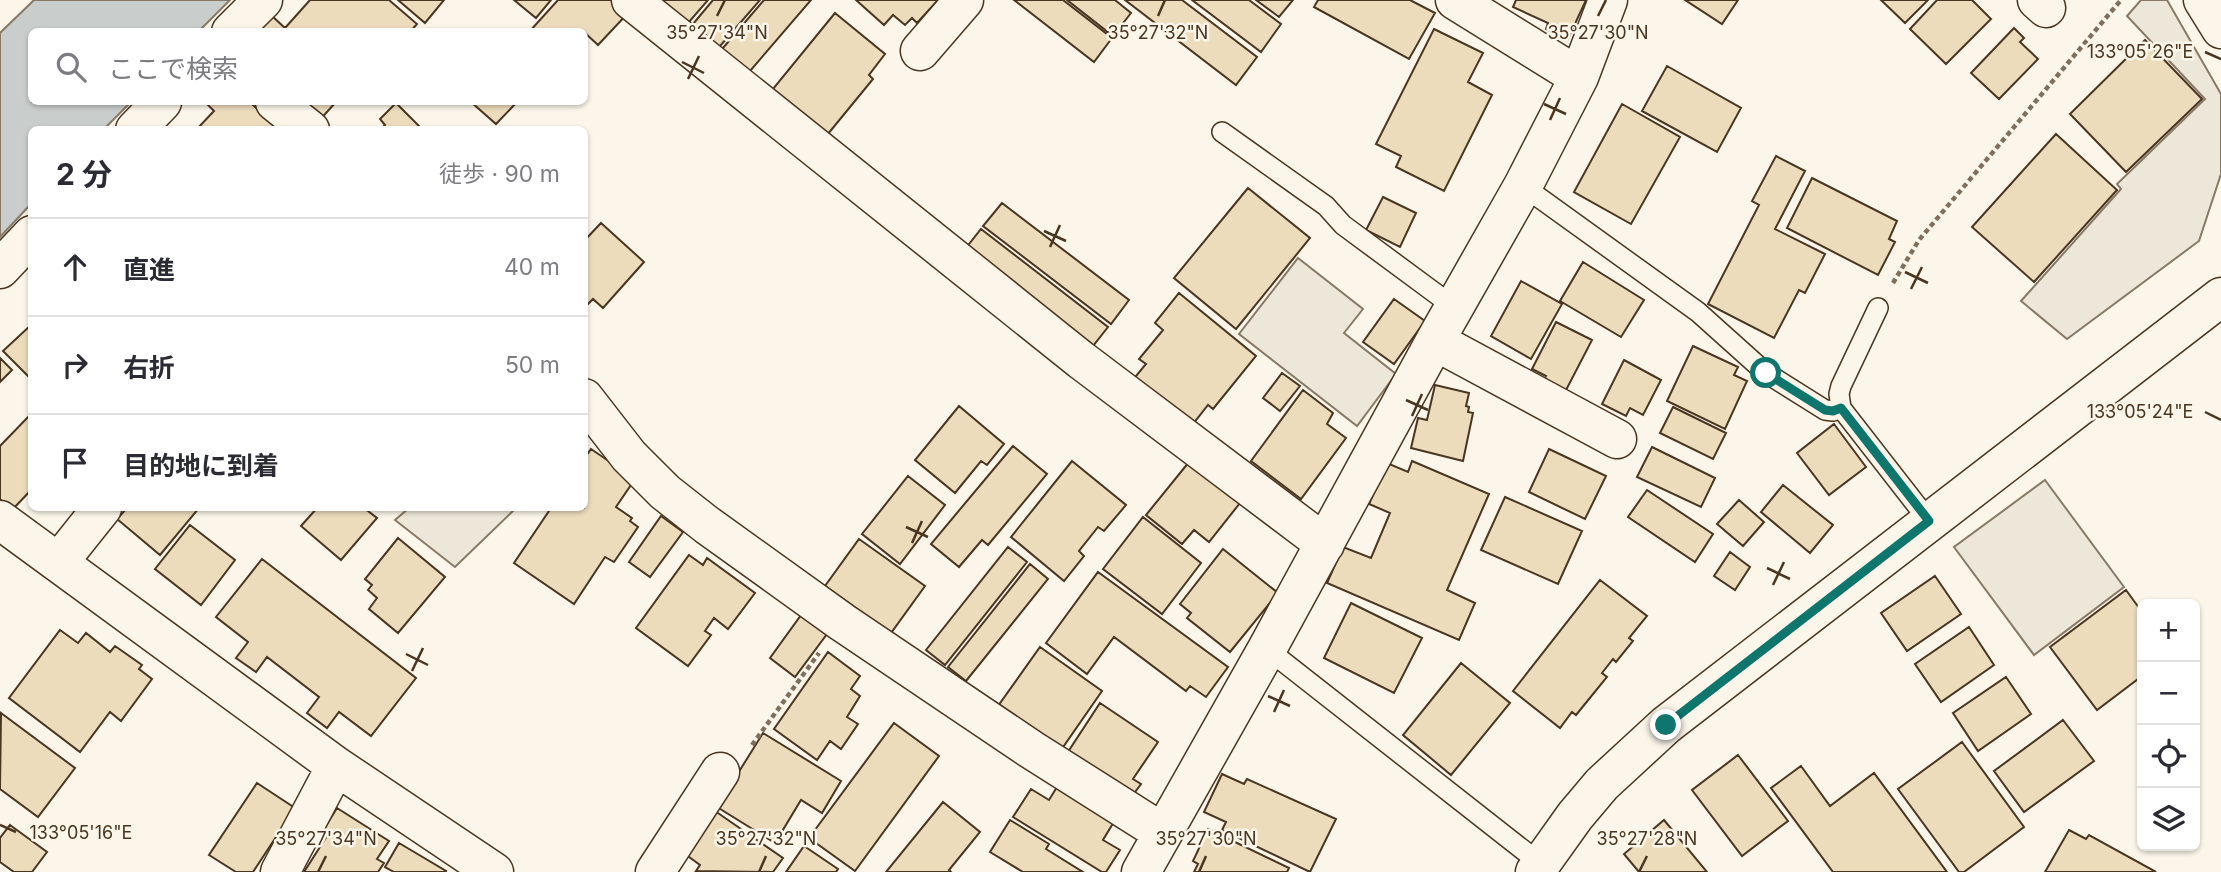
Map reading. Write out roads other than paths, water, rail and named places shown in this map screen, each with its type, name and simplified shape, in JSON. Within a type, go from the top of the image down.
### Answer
[{"type":"street","points":[[235,28],[263,0]]},
{"type":"street","points":[[631,0],[1081,360],[1325,544]]},
{"type":"street","points":[[920,51],[964,0]]},
{"type":"street","points":[[1455,0],[1579,77]]},
{"type":"street","points":[[1141,872],[1523,186],[1579,77],[1608,0]]},
{"type":"street","points":[[2203,0],[2221,29]]},
{"type":"street","points":[[139,126],[159,105]]},
{"type":"street","points":[[279,105],[305,126]]},
{"type":"street","points":[[0,269],[28,239]]},
{"type":"street","points":[[1544,869],[1575,816],[1602,784],[1666,725],[2221,297]]},
{"type":"street","points":[[1435,341],[1617,439]]},
{"type":"street","points":[[588,403],[629,456],[665,492],[707,526],[842,622],[1032,750],[1163,833]]},
{"type":"street","points":[[59,562],[100,511]]},
{"type":"street","points":[[0,520],[336,766],[494,872]]},
{"type":"street","points":[[281,872],[336,766]]},
{"type":"street","points":[[655,872],[720,772]]},
{"type":"lane","points":[[1222,132],[1326,206],[1343,225],[1454,307]]},
{"type":"lane","points":[[1523,186],[1698,312],[1766,373],[1825,410],[1841,408]]},
{"type":"lane","points":[[1878,308],[1841,386],[1841,408],[1929,521]]},
{"type":"lane","points":[[1267,649],[1544,869]]}]
